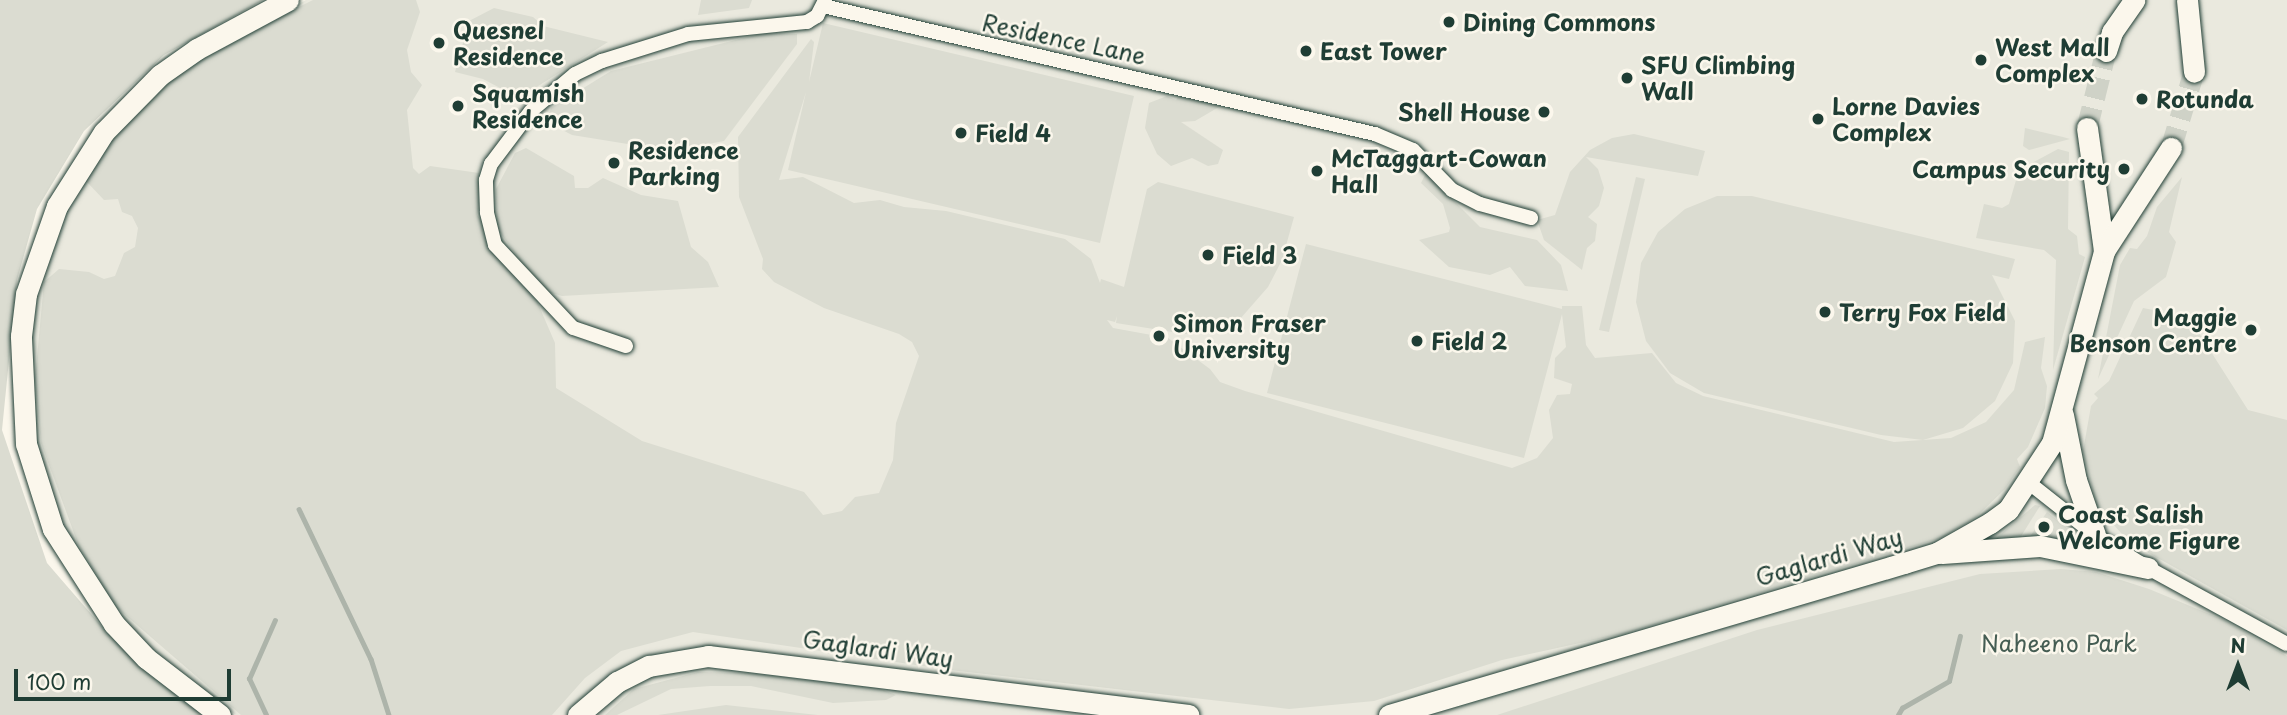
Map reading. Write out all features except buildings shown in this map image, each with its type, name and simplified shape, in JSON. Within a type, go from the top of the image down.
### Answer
[{"type":"street","points":[[220,715],[146,658],[114,624],[52,529],[26,444],[21,336],[26,294],[52,219],[78,168],[104,132],[160,75],[197,49],[288,0]]},
{"type":"street","points":[[2106,51],[2112,32],[2134,0]]},
{"type":"street","points":[[2187,0],[2194,72]]},
{"type":"street","name":"Residence Lane","points":[[626,346],[573,328],[495,245],[485,180],[491,164],[531,111],[575,74],[602,61],[688,34],[807,22],[824,3],[1375,134],[1413,150],[1452,190],[1480,204],[1531,218]]},
{"type":"street","name":"Gaglardi Way","points":[[2087,128],[2104,251]]},
{"type":"street","name":"Gaglardi Way","points":[[1389,715],[1937,553],[1999,516],[2028,482],[2063,414],[2104,251],[2171,148]]},
{"type":"street","points":[[2063,414],[2076,480],[2095,535]]},
{"type":"street","points":[[2028,482],[2095,535],[2148,568],[2287,644]]},
{"type":"street","points":[[1937,553],[2040,546],[2148,568]]},
{"type":"street","name":"Gaglardi Way","points":[[578,715],[617,682],[649,666],[708,656],[1188,715]]},
{"type":"shaded area","name":"Simon Fraser University","points":[[306,0],[2287,0],[2287,715],[236,715],[173,668],[123,622],[69,542],[40,464],[32,420],[29,368],[34,303],[58,225],[99,147],[221,45]]},
{"type":"green space","points":[[0,0],[263,0],[164,55],[84,131],[37,209],[17,280],[2,430],[47,563],[111,637],[204,715],[0,715]]},
{"type":"green space","points":[[313,0],[416,0],[420,12],[407,50],[411,72],[422,85],[407,110],[413,168],[419,174],[430,166],[479,173],[482,188],[477,215],[527,278],[555,343],[556,388],[642,441],[804,492],[823,515],[842,511],[855,497],[879,493],[893,460],[896,423],[919,356],[912,342],[899,334],[824,308],[774,282],[762,269],[763,259],[739,197],[738,137],[811,39],[814,42],[809,82],[823,23],[1134,96],[1100,243],[788,170],[806,92],[779,180],[803,177],[854,203],[880,200],[904,207],[946,211],[1065,239],[1091,259],[1100,283],[1101,279],[1124,287],[1147,189],[1158,182],[1294,217],[1282,260],[1268,287],[1240,319],[1215,330],[1185,334],[1116,323],[1117,316],[1115,322],[1107,320],[1113,328],[1168,338],[1210,369],[1220,382],[1245,391],[1512,468],[1537,458],[1553,438],[1549,410],[1557,395],[1570,394],[1572,384],[1554,378],[1555,358],[1566,347],[1562,314],[1524,458],[1267,393],[1306,244],[1562,309],[1562,306],[1582,306],[1586,345],[1595,358],[1652,353],[1676,383],[1703,396],[1894,442],[1951,438],[1986,422],[2014,390],[2025,342],[2045,337],[2041,368],[2047,386],[2045,408],[2028,447],[2017,459],[2020,467],[2005,489],[1975,518],[1941,538],[1626,633],[1502,660],[1374,701],[1289,709],[950,670],[693,632],[621,651],[585,678],[552,715],[241,715],[115,606],[78,544],[41,443],[35,379],[44,282],[59,269],[89,272],[104,279],[115,276],[124,253],[135,247],[138,228],[132,216],[122,212],[118,199],[104,200],[86,181],[104,143],[150,95],[210,51]]},
{"type":"green space","points":[[701,0],[752,0],[749,8],[698,15]]},
{"type":"green space","points":[[494,8],[533,17],[543,26],[608,42],[519,98],[483,79],[455,72],[469,21]]},
{"type":"green space","points":[[764,33],[797,34],[797,44],[724,141],[671,151],[572,135],[547,122],[551,108],[611,71]]},
{"type":"green space","points":[[1180,94],[1224,104],[1195,121],[1181,122],[1223,150],[1218,164],[1208,166],[1192,158],[1171,166],[1157,154],[1145,128],[1149,103],[1167,96],[1176,100]]},
{"type":"green space","points":[[2025,128],[2070,139],[2029,150],[2023,146]]},
{"type":"green space","points":[[1634,134],[1705,151],[1698,176],[1586,157],[1598,169],[1604,188],[1599,206],[1588,217],[1597,224],[1595,241],[1587,248],[1582,270],[1544,240],[1537,220],[1555,215],[1570,172],[1590,150],[1612,138]]},
{"type":"green space","points":[[526,148],[574,176],[575,188],[588,188],[603,178],[641,195],[678,201],[691,247],[708,262],[719,287],[562,296],[541,290],[497,228],[496,189],[515,153]]},
{"type":"green space","points":[[2058,149],[2069,152],[2068,229],[2077,236],[2079,254],[2085,257],[2053,370],[2056,260],[2044,250],[1976,238],[1984,204],[2002,208],[2009,204],[2019,170]]},
{"type":"green space","points":[[1426,173],[1480,227],[1537,240],[1561,265],[1568,291],[1525,286],[1510,267],[1490,275],[1449,267],[1419,240],[1449,232],[1450,228],[1443,204],[1421,183]]},
{"type":"green space","points":[[1636,177],[1645,179],[1609,332],[1599,330]]},
{"type":"green space","points":[[2182,177],[2169,232],[2176,242],[2166,277],[2134,301],[2098,379],[2120,265],[2130,248],[2137,249],[2147,236],[2157,207]]},
{"type":"green space","name":"Terry Fox Field","points":[[1717,196],[1752,196],[2015,259],[2009,279],[1992,275],[2015,321],[2013,363],[1995,401],[1963,428],[1923,440],[1881,435],[1704,393],[1670,373],[1646,341],[1636,302],[1641,263],[1658,232],[1685,209]]},
{"type":"green space","points":[[2143,308],[2178,315],[2185,311],[2248,410],[2287,420],[2287,630],[2129,542],[2097,506],[2083,451],[2091,406],[2098,398],[2094,394],[2109,381]]},
{"type":"green space","points":[[2035,505],[2040,506],[2020,538],[1994,540]]},
{"type":"green space","points":[[2047,512],[2084,542],[2084,544],[2029,538]]},
{"type":"green space","name":"Naheeno Park","points":[[2061,569],[2096,572],[2149,589],[2224,620],[2287,656],[2287,715],[1497,715],[1757,630],[1980,574]]},
{"type":"green space","points":[[698,672],[749,673],[878,688],[896,695],[886,700],[833,703],[751,686],[710,686],[671,689],[617,715],[605,715],[634,689]]},
{"type":"green space","points":[[726,705],[818,715],[658,715]]},
{"type":"waterway","points":[[299,509],[371,659],[389,715]]},
{"type":"waterway","points":[[266,715],[249,679],[275,620]]},
{"type":"waterway","points":[[1898,715],[1902,708],[1949,681],[1960,636]]},
{"type":"tunnel","points":[[2087,128],[2106,51]]},
{"type":"tunnel","points":[[2171,148],[2194,72]]},
{"type":"place","name":"Dining Commons","points":[[1449,22]]},
{"type":"place","name":"Quesnel Residence","points":[[439,43]]},
{"type":"place","name":"East Tower","points":[[1306,51]]},
{"type":"place","name":"West Mall Complex","points":[[1981,60]]},
{"type":"place","name":"SFU Climbing Wall","points":[[1627,78]]},
{"type":"place","name":"Rotunda","points":[[2142,99]]},
{"type":"place","name":"Squamish Residence","points":[[458,106]]},
{"type":"place","name":"Shell House","points":[[1544,112]]},
{"type":"place","name":"Lorne Davies Complex","points":[[1818,119]]},
{"type":"place","name":"Field 4","points":[[961,133]]},
{"type":"place","name":"Residence Parking","points":[[614,163]]},
{"type":"place","name":"Campus Security","points":[[2124,169]]},
{"type":"place","name":"McTaggart-Cowan Hall","points":[[1317,171]]},
{"type":"place","name":"Field 3","points":[[1208,255]]},
{"type":"place","name":"Terry Fox Field","points":[[1825,312]]},
{"type":"place","name":"Maggie Benson Centre","points":[[2251,330]]},
{"type":"place","name":"Simon Fraser University","points":[[1159,336]]},
{"type":"place","name":"Field 2","points":[[1417,341]]},
{"type":"place","name":"Coast Salish Welcome Figure","points":[[2044,527]]}]
